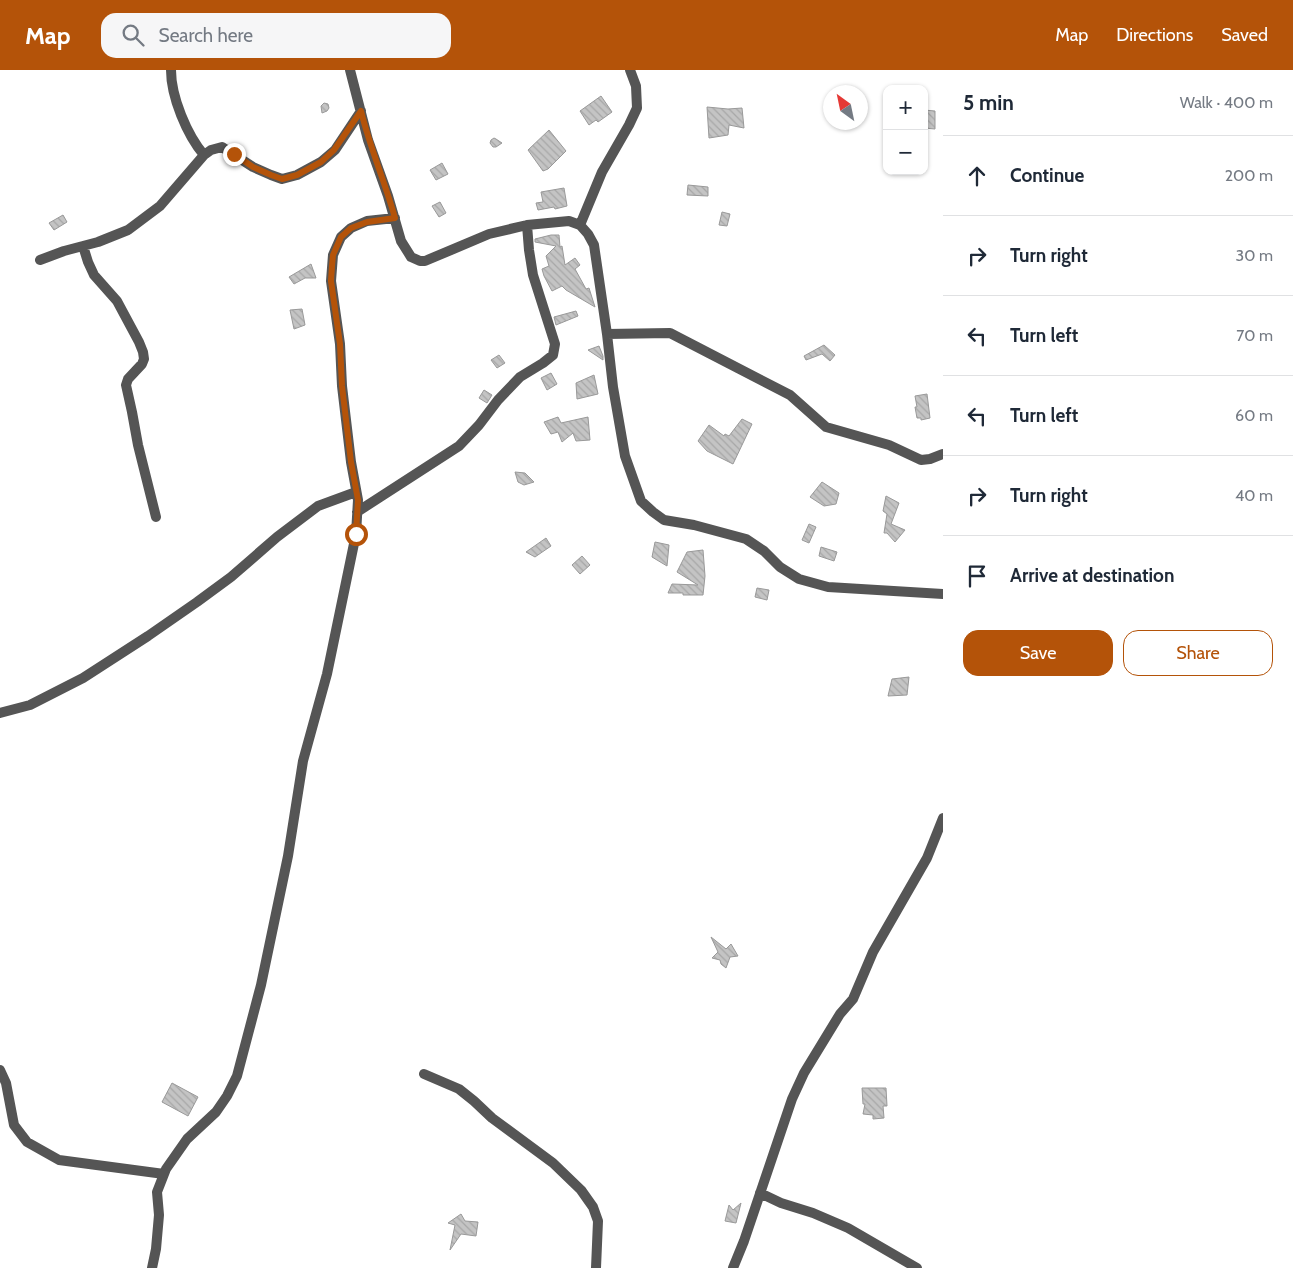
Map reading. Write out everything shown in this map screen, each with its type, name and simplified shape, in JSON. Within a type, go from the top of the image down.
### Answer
[{"type":"street","points":[[171,70],[174,91],[180,109],[194,141],[204,155]]},
{"type":"street","points":[[350,70],[368,140],[388,196],[401,241],[410,257],[420,262],[426,261],[490,234],[528,225],[569,220],[580,225],[588,234],[594,245],[613,387],[625,456],[641,500],[653,512],[664,520],[694,525],[746,539],[764,551],[780,567],[799,579],[828,588],[943,594]]},
{"type":"street","points":[[580,225],[602,172],[637,108],[636,86],[630,70]]},
{"type":"street","points":[[40,260],[98,242],[128,230],[160,206],[204,155],[211,150],[222,147],[253,167],[282,179],[297,175],[321,162],[334,150],[361,111]]},
{"type":"street","points":[[152,1268],[159,1215],[157,1192],[166,1169],[187,1139],[216,1112],[238,1076],[288,856],[304,761],[327,674],[356,534],[358,500],[351,462],[342,386],[340,344],[333,301],[331,281],[333,255],[341,237],[351,228],[367,222],[395,218]]},
{"type":"street","points":[[357,512],[459,446],[480,425],[498,400],[520,377],[553,355],[555,344],[533,275],[528,225]]},
{"type":"street","points":[[83,246],[94,275],[116,301],[143,352],[144,359],[142,364],[128,379],[126,385],[138,445],[156,517]]},
{"type":"street","points":[[607,334],[670,333],[790,395],[826,427],[890,445],[921,460],[943,454]]},
{"type":"street","points":[[0,713],[30,705],[83,678],[197,602],[231,577],[277,537],[318,506],[356,492]]},
{"type":"street","points":[[733,1268],[796,1090],[804,1073],[840,1014],[853,999],[873,952],[927,858],[943,818]]},
{"type":"street","points":[[0,1070],[6,1083],[14,1124],[27,1142],[59,1160],[164,1174]]},
{"type":"street","points":[[424,1074],[459,1089],[492,1118],[553,1163],[581,1190],[593,1207],[598,1220],[596,1268]]},
{"type":"street","points":[[760,1193],[781,1203],[813,1213],[848,1228],[917,1268]]},
{"type":"building","points":[[601,96],[612,112],[598,122],[596,120],[589,125],[580,111]]},
{"type":"building","points":[[324,103],[328,104],[329,108],[322,113],[321,106]]},
{"type":"building","points":[[707,107],[742,108],[744,128],[729,125],[728,135],[709,138]]},
{"type":"building","points":[[928,110],[935,111],[935,129],[928,128]]},
{"type":"building","points":[[549,130],[566,151],[548,169],[543,171],[528,150]]},
{"type":"building","points":[[494,138],[502,143],[493,147],[490,143]]},
{"type":"building","points":[[442,163],[448,174],[436,180],[430,170]]},
{"type":"building","points":[[688,185],[708,187],[708,196],[687,195]]},
{"type":"building","points":[[564,188],[567,206],[538,210],[536,203],[543,202],[541,192]]},
{"type":"building","points":[[440,202],[446,213],[439,217],[432,206]]},
{"type":"building","points":[[722,212],[730,214],[727,226],[719,225]]},
{"type":"building","points":[[63,215],[67,222],[54,230],[49,223]]},
{"type":"building","points":[[559,235],[565,265],[575,258],[580,265],[575,269],[586,289],[589,288],[595,307],[562,286],[552,291],[542,269],[549,266],[546,256],[556,246],[535,242],[535,239]]},
{"type":"building","points":[[311,264],[316,278],[305,278],[294,284],[289,277]]},
{"type":"building","points":[[302,309],[305,325],[294,329],[290,310]]},
{"type":"building","points":[[576,311],[578,316],[556,325],[554,317]]},
{"type":"building","points":[[824,345],[835,355],[830,361],[822,354],[806,360],[804,356]]},
{"type":"building","points":[[599,346],[603,356],[603,360],[588,350]]},
{"type":"building","points":[[499,355],[505,363],[497,368],[491,360]]},
{"type":"building","points":[[551,373],[557,384],[547,390],[541,378]]},
{"type":"building","points":[[594,375],[598,394],[577,399],[576,383]]},
{"type":"building","points":[[484,390],[492,395],[487,403],[479,398]]},
{"type":"building","points":[[927,394],[930,418],[921,420],[921,418],[917,418],[915,396]]},
{"type":"building","points":[[558,417],[561,423],[588,417],[590,440],[576,441],[573,433],[562,442],[558,432],[551,434],[544,422]]},
{"type":"building","points":[[742,419],[752,424],[733,464],[707,451],[698,441],[709,425],[724,436],[725,434],[729,436]]},
{"type":"building","points":[[515,472],[525,473],[534,482],[524,485],[518,482]]},
{"type":"building","points":[[822,482],[839,493],[836,504],[824,506],[810,497]]},
{"type":"building","points":[[886,496],[899,503],[891,524],[905,530],[895,542],[887,533],[884,533],[887,514],[883,511]]},
{"type":"building","points":[[809,524],[816,527],[809,543],[802,540]]},
{"type":"building","points":[[546,538],[551,546],[535,557],[526,552]]},
{"type":"building","points":[[655,542],[669,545],[667,566],[652,557]]},
{"type":"building","points":[[821,547],[837,552],[834,561],[819,556]]},
{"type":"building","points":[[703,550],[705,576],[703,595],[668,593],[672,584],[698,585],[677,572],[687,552]]},
{"type":"building","points":[[582,556],[590,565],[580,574],[572,565]]},
{"type":"building","points":[[757,588],[769,590],[767,600],[755,597]]},
{"type":"building","points":[[909,677],[907,695],[888,696],[892,679]]},
{"type":"building","points":[[711,937],[726,949],[731,944],[738,956],[730,957],[726,968],[721,964],[720,960],[712,958],[718,952]]},
{"type":"building","points":[[172,1083],[198,1097],[188,1116],[162,1102]]},
{"type":"building","points":[[862,1088],[886,1088],[887,1106],[883,1106],[884,1118],[873,1119],[873,1115],[863,1114],[865,1104],[863,1104]]},
{"type":"building","points":[[741,1203],[736,1223],[725,1221],[729,1205],[733,1210]]},
{"type":"building","points":[[461,1214],[465,1221],[478,1222],[476,1236],[461,1234],[450,1250],[455,1225],[448,1223]]},
{"type":"route","points":[[234,154],[253,167],[282,179],[297,175],[321,162],[334,150],[361,111],[368,140],[395,218],[367,222],[351,228],[341,237],[333,255],[331,281],[333,301],[340,344],[342,386],[351,462],[358,500],[356,534]]}]
